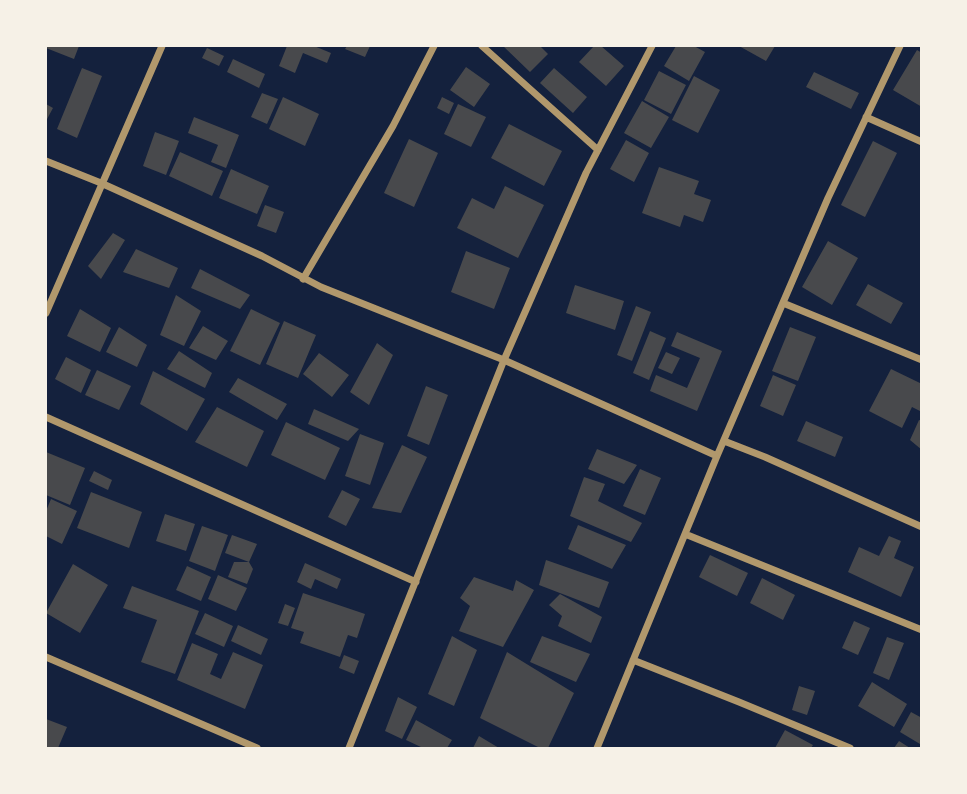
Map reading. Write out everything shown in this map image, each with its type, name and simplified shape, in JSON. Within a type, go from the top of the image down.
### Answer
[{"type":"street","points":[[46,313],[100,183],[162,46]]},
{"type":"street","points":[[303,279],[393,127],[434,46]]},
{"type":"street","points":[[482,46],[598,150]]},
{"type":"street","points":[[349,748],[504,360],[586,173],[652,46]]},
{"type":"street","points":[[597,748],[828,198],[900,46]]},
{"type":"street","points":[[866,117],[922,142]]},
{"type":"street","points":[[46,161],[262,257],[303,279],[504,360],[718,456]]},
{"type":"street","points":[[783,303],[922,360]]},
{"type":"street","points":[[46,417],[416,582]]},
{"type":"street","points":[[724,441],[922,527]]},
{"type":"street","points":[[685,534],[922,630]]},
{"type":"street","points":[[46,657],[257,748]]},
{"type":"street","points":[[633,660],[850,748]]},
{"type":"building","points":[[46,46],[79,46],[74,59]]},
{"type":"building","points":[[287,46],[314,46],[331,53],[327,63],[303,53],[295,73],[279,66]]},
{"type":"building","points":[[347,46],[370,46],[365,57],[345,49]]},
{"type":"building","points":[[503,46],[540,46],[548,54],[530,72]]},
{"type":"building","points":[[594,46],[601,46],[624,66],[606,86],[579,62]]},
{"type":"building","points":[[676,46],[694,46],[705,52],[689,81],[664,66]]},
{"type":"building","points":[[739,46],[775,46],[766,61]]},
{"type":"building","points":[[207,48],[224,56],[219,66],[202,58]]},
{"type":"building","points":[[917,50],[922,53],[922,107],[893,90]]},
{"type":"building","points":[[233,59],[265,74],[259,88],[227,72]]},
{"type":"building","points":[[466,67],[490,84],[474,107],[450,90]]},
{"type":"building","points":[[82,68],[102,76],[77,138],[57,129]]},
{"type":"building","points":[[554,68],[587,97],[573,113],[540,83]]},
{"type":"building","points":[[659,71],[686,85],[671,114],[644,100]]},
{"type":"building","points":[[814,72],[859,93],[851,109],[806,87]]},
{"type":"building","points":[[694,76],[720,90],[698,133],[672,120]]},
{"type":"building","points":[[262,93],[278,99],[267,124],[251,117]]},
{"type":"building","points":[[283,97],[319,114],[305,146],[269,129]]},
{"type":"building","points":[[442,97],[454,103],[449,114],[437,108]]},
{"type":"building","points":[[642,101],[669,117],[651,148],[624,133]]},
{"type":"building","points":[[46,104],[53,108],[46,121]]},
{"type":"building","points":[[458,104],[486,117],[471,147],[444,134]]},
{"type":"building","points":[[194,117],[239,135],[226,168],[211,162],[218,145],[188,133]]},
{"type":"building","points":[[509,124],[562,151],[544,186],[491,158]]},
{"type":"building","points":[[155,132],[179,141],[166,175],[143,166]]},
{"type":"building","points":[[409,139],[438,153],[414,207],[384,193]]},
{"type":"building","points":[[626,140],[649,153],[634,182],[610,169]]},
{"type":"building","points":[[873,141],[897,153],[865,217],[841,205]]},
{"type":"building","points":[[180,152],[223,171],[212,196],[169,176]]},
{"type":"building","points":[[659,167],[699,181],[694,194],[711,200],[703,222],[684,215],[680,227],[642,213]]},
{"type":"building","points":[[231,169],[269,186],[257,214],[219,198]]},
{"type":"building","points":[[505,186],[544,205],[518,258],[457,228],[472,198],[494,209]]},
{"type":"building","points":[[265,205],[284,212],[276,233],[257,226]]},
{"type":"building","points":[[113,233],[125,240],[101,279],[88,266]]},
{"type":"building","points":[[828,241],[858,258],[832,305],[802,287]]},
{"type":"building","points":[[136,249],[178,268],[169,288],[123,272]]},
{"type":"building","points":[[466,251],[510,268],[494,309],[451,292]]},
{"type":"building","points":[[200,269],[250,295],[240,309],[191,288]]},
{"type":"building","points":[[868,284],[903,303],[891,324],[856,305]]},
{"type":"building","points":[[575,285],[624,301],[615,330],[566,313]]},
{"type":"building","points":[[176,295],[201,311],[184,346],[160,335]]},
{"type":"building","points":[[636,306],[651,312],[632,361],[617,355]]},
{"type":"building","points":[[80,309],[111,328],[100,352],[67,336]]},
{"type":"building","points":[[251,309],[280,323],[260,365],[230,351]]},
{"type":"building","points":[[284,321],[316,335],[298,378],[266,364]]},
{"type":"building","points":[[203,326],[228,341],[216,360],[189,348]]},
{"type":"building","points":[[119,327],[147,345],[137,367],[106,352]]},
{"type":"building","points":[[790,327],[816,337],[798,381],[772,371]]},
{"type":"building","points":[[650,331],[666,338],[649,380],[633,373]]},
{"type":"building","points":[[677,332],[722,351],[697,411],[650,391],[656,375],[687,388],[700,358],[671,346]]},
{"type":"building","points":[[377,343],[393,355],[369,405],[350,392]]},
{"type":"building","points":[[179,351],[212,373],[205,388],[167,369]]},
{"type":"building","points":[[666,352],[680,358],[672,374],[658,368]]},
{"type":"building","points":[[319,353],[349,375],[332,397],[303,374]]},
{"type":"building","points":[[66,357],[91,370],[81,393],[55,379]]},
{"type":"building","points":[[891,369],[922,384],[922,412],[912,407],[902,428],[869,411]]},
{"type":"building","points":[[97,370],[131,386],[119,410],[85,395]]},
{"type":"building","points":[[153,371],[205,399],[187,431],[140,404]]},
{"type":"building","points":[[773,375],[796,385],[783,416],[760,406]]},
{"type":"building","points":[[238,378],[287,404],[277,420],[229,392]]},
{"type":"building","points":[[426,386],[448,395],[429,445],[407,436]]},
{"type":"building","points":[[217,407],[264,431],[247,467],[195,442]]},
{"type":"building","points":[[314,409],[359,429],[348,441],[308,424]]},
{"type":"building","points":[[919,420],[922,421],[922,450],[910,440]]},
{"type":"building","points":[[806,421],[843,437],[835,457],[797,441]]},
{"type":"building","points":[[286,422],[340,448],[325,480],[271,455]]},
{"type":"building","points":[[360,434],[384,443],[370,485],[345,476]]},
{"type":"building","points":[[402,445],[427,457],[401,513],[372,508]]},
{"type":"building","points":[[597,449],[637,465],[624,484],[588,469]]},
{"type":"building","points":[[46,452],[85,468],[70,505],[46,495]]},
{"type":"building","points":[[640,469],[661,478],[645,515],[623,506]]},
{"type":"building","points":[[94,471],[112,480],[108,490],[89,481]]},
{"type":"building","points":[[584,477],[605,484],[598,501],[642,523],[631,542],[570,516]]},
{"type":"building","points":[[342,490],[360,499],[346,526],[328,517]]},
{"type":"building","points":[[91,492],[142,512],[129,548],[77,528]]},
{"type":"building","points":[[51,499],[77,511],[62,544],[46,536],[46,511]]},
{"type":"building","points":[[165,514],[195,524],[186,551],[156,541]]},
{"type":"building","points":[[578,525],[626,545],[612,569],[568,549]]},
{"type":"building","points":[[202,526],[228,535],[215,571],[189,561]]},
{"type":"building","points":[[232,535],[257,544],[249,562],[225,553]]},
{"type":"building","points":[[889,536],[901,541],[894,558],[914,567],[901,597],[848,572],[859,547],[879,556]]},
{"type":"building","points":[[710,555],[748,573],[737,596],[699,577]]},
{"type":"building","points":[[546,560],[609,582],[599,608],[539,585]]},
{"type":"building","points":[[234,562],[249,562],[253,569],[247,584],[228,577]]},
{"type":"building","points":[[305,563],[341,579],[337,589],[315,579],[311,589],[297,582]]},
{"type":"building","points":[[73,564],[108,585],[80,633],[46,613]]},
{"type":"building","points":[[187,566],[211,577],[201,601],[176,590]]},
{"type":"building","points":[[218,575],[247,588],[236,611],[208,599]]},
{"type":"building","points":[[474,577],[513,591],[516,580],[534,590],[503,647],[459,631],[470,606],[460,598]]},
{"type":"building","points":[[762,578],[795,595],[783,620],[750,603]]},
{"type":"building","points":[[132,586],[199,611],[175,674],[141,662],[157,620],[123,608]]},
{"type":"building","points":[[303,593],[365,614],[357,638],[348,635],[340,657],[300,643],[304,632],[291,628]]},
{"type":"building","points":[[560,594],[602,617],[591,643],[558,626],[562,616],[549,605]]},
{"type":"building","points":[[285,604],[295,608],[288,626],[278,623]]},
{"type":"building","points":[[205,613],[233,626],[224,647],[195,634]]},
{"type":"building","points":[[854,621],[870,628],[858,655],[842,648]]},
{"type":"building","points":[[238,625],[268,639],[261,655],[231,641]]},
{"type":"building","points":[[452,636],[477,650],[454,706],[428,694]]},
{"type":"building","points":[[542,636],[590,654],[576,682],[530,662]]},
{"type":"building","points":[[887,637],[904,643],[889,680],[873,673]]},
{"type":"building","points":[[192,643],[218,654],[210,674],[221,679],[233,652],[263,665],[245,709],[177,680]]},
{"type":"building","points":[[507,652],[574,693],[548,748],[540,748],[480,718]]},
{"type":"building","points":[[344,655],[359,661],[354,674],[339,668]]},
{"type":"building","points":[[872,682],[907,704],[894,727],[858,706]]},
{"type":"building","points":[[799,686],[815,691],[807,715],[792,710]]},
{"type":"building","points":[[398,697],[417,707],[402,739],[385,731]]},
{"type":"building","points":[[911,712],[922,718],[920,744],[900,732]]},
{"type":"building","points":[[46,719],[67,727],[58,748],[46,748]]},
{"type":"building","points":[[416,720],[452,740],[447,748],[423,748],[406,740]]},
{"type":"building","points":[[785,730],[813,745],[811,748],[775,748]]},
{"type":"building","points":[[479,736],[499,748],[473,748]]},
{"type":"building","points":[[899,741],[910,748],[894,748]]}]
